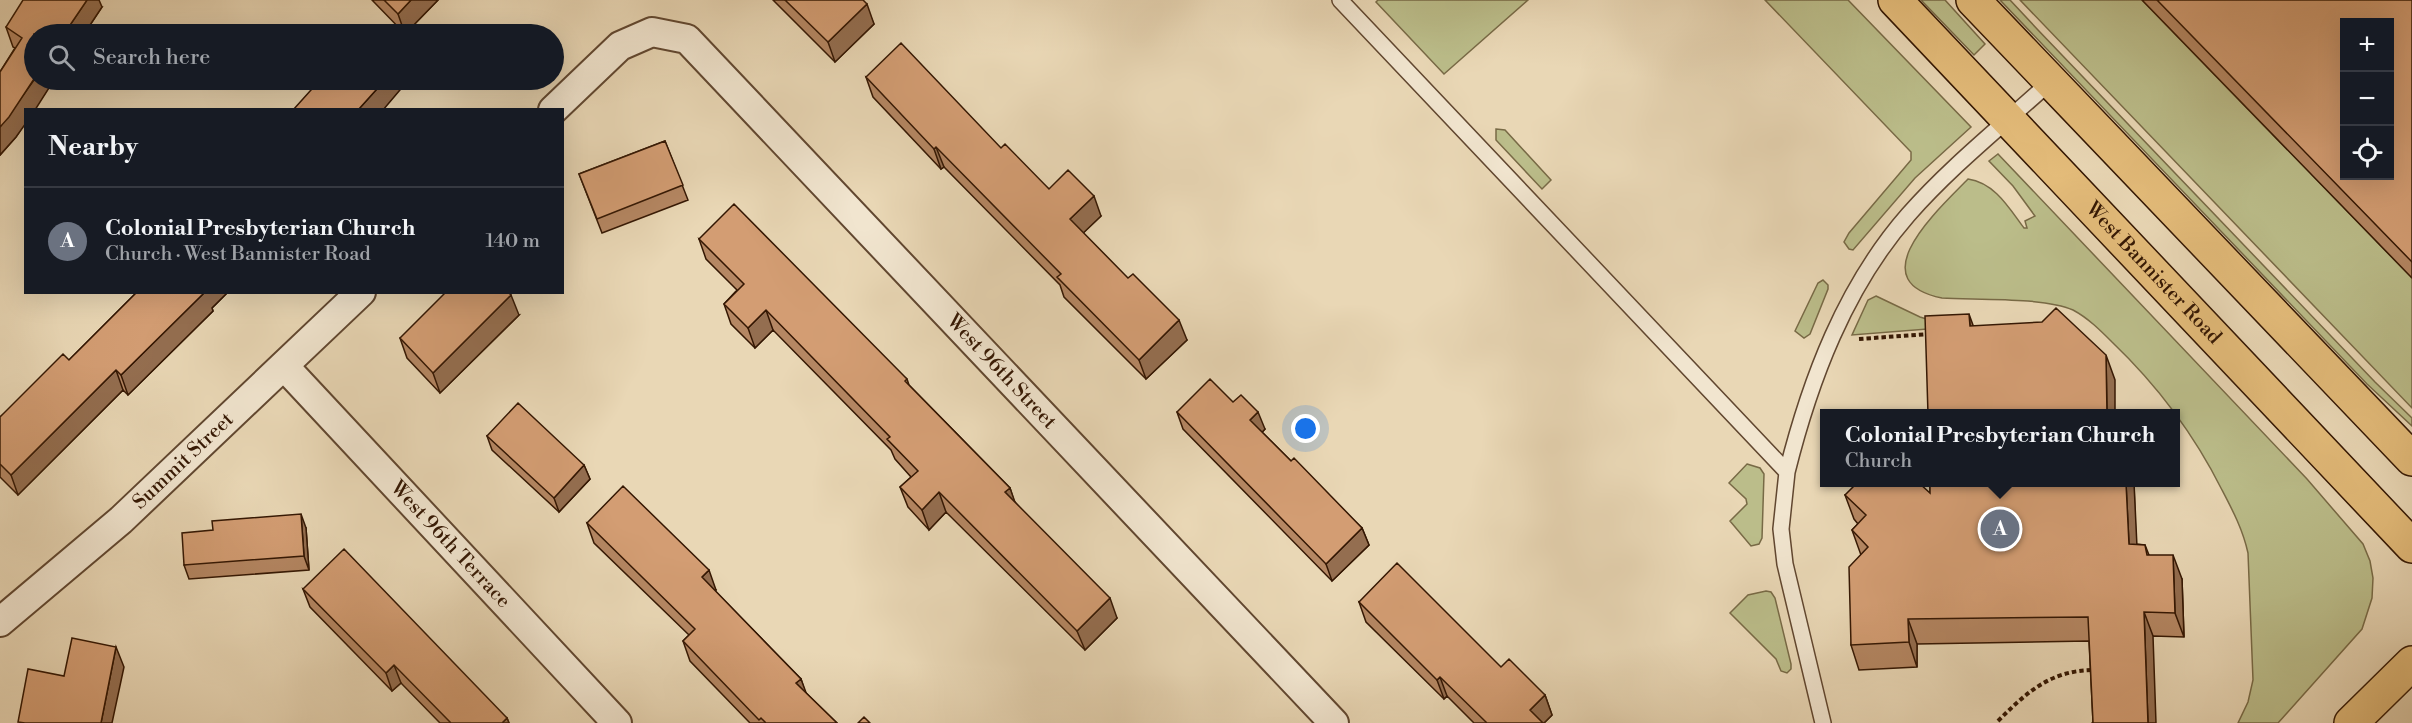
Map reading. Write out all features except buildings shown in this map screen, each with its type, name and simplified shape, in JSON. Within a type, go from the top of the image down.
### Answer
[{"type":"main road","name":"West Bannister Road","points":[[1895,0],[2412,546]]},
{"type":"main road","points":[[1973,0],[2412,459]]},
{"type":"main road","points":[[2351,723],[2412,663]]},
{"type":"street","name":"West 96th Street","points":[[555,108],[620,46],[652,33],[687,39],[1334,723]]},
{"type":"street","name":"Summit Street","points":[[0,622],[121,520],[359,294]]},
{"type":"street","name":"West 96th Terrace","points":[[284,366],[617,723]]},
{"type":"lane","points":[[1340,0],[1787,472]]},
{"type":"lane","points":[[1824,723],[1785,564],[1781,529],[1787,472],[1818,368],[1858,286],[1890,237],[1927,194],[2051,81]]},
{"type":"path","points":[[1855,339],[1930,334]]},
{"type":"path","points":[[1998,721],[2038,684],[2071,672],[2098,670]]},
{"type":"green space","points":[[1378,0],[1528,0],[1444,74],[1376,2]]},
{"type":"green space","points":[[1765,0],[1848,0],[1971,127],[1915,178],[1853,250],[1849,249],[1844,242],[1849,233],[1911,160],[1911,152]]},
{"type":"green space","points":[[1921,0],[1945,0],[1985,44],[1974,55]]},
{"type":"green space","points":[[2000,0],[2010,0],[2412,418],[2412,426],[2367,384]]},
{"type":"green space","points":[[2020,0],[2142,0],[2412,278],[2412,408]]},
{"type":"green space","points":[[1496,129],[1505,130],[1551,180],[1542,189],[1496,140]]},
{"type":"green space","points":[[1998,154],[2307,479],[2363,544],[2370,561],[2373,578],[2372,598],[2362,629],[2278,723],[2238,723],[2248,702],[2253,680],[2248,553],[2230,505],[2211,469],[2180,420],[2180,409],[2171,409],[2128,358],[2089,320],[2073,310],[2028,301],[1942,298],[1918,289],[1907,276],[1906,261],[1913,243],[1940,207],[1968,179],[1978,181],[1994,191],[2024,228],[2027,228],[2025,221],[2035,216],[2013,186],[1989,161]]},
{"type":"green space","points":[[1823,280],[1828,285],[1828,289],[1810,334],[1804,338],[1795,331],[1818,283]]},
{"type":"green space","points":[[1876,296],[1920,317],[1953,327],[1852,335],[1868,300]]},
{"type":"green space","points":[[1747,464],[1760,468],[1764,474],[1762,538],[1759,544],[1751,546],[1730,521],[1747,504],[1746,499],[1729,483]]},
{"type":"green space","points":[[1771,592],[1775,598],[1791,664],[1791,669],[1787,673],[1781,671],[1776,659],[1730,613],[1748,595]]},
{"type":"place","name":"Colonial Presbyterian Church","points":[[2000,529]]}]
